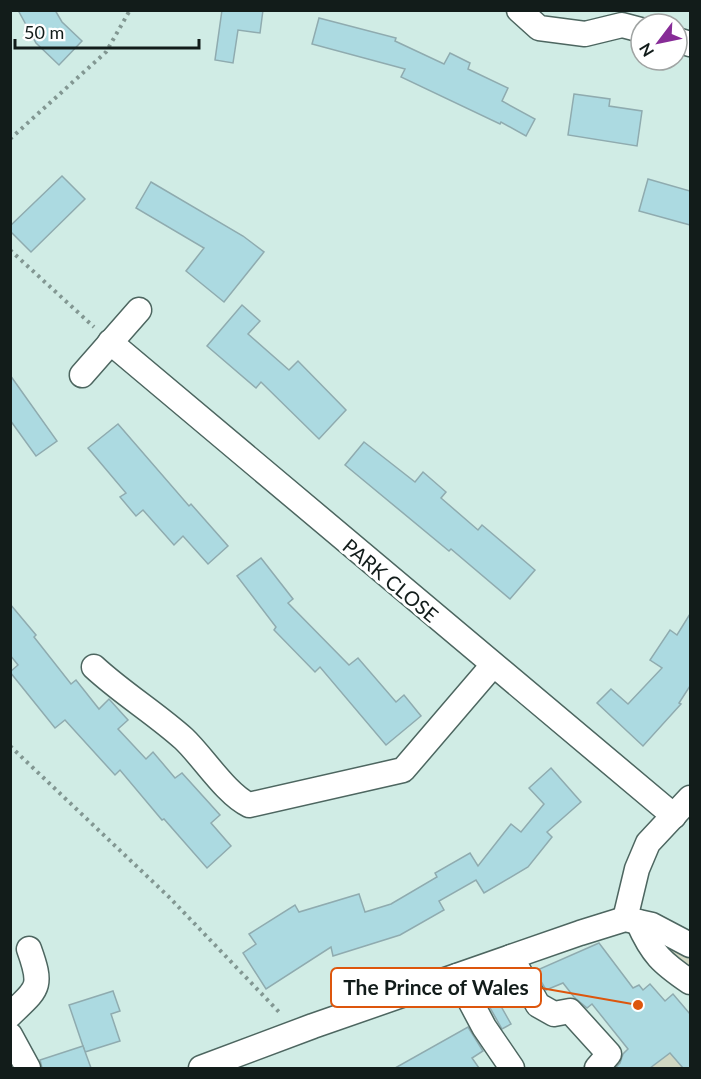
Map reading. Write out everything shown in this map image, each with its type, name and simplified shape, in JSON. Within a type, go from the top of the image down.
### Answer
[{"type":"street","points":[[519,10],[539,28],[585,34],[622,22]]},
{"type":"street","points":[[82,375],[139,310]]},
{"type":"street","name":"PARK CLOSE","points":[[110,342],[674,816]]},
{"type":"street","points":[[94,667],[113,685],[166,723],[243,802],[249,805],[403,770],[493,665]]},
{"type":"street","points":[[690,798],[648,843],[637,869],[632,921],[649,947],[670,968],[690,982]]},
{"type":"street","points":[[201,1068],[511,957],[632,921],[652,925],[690,945]]},
{"type":"street","points":[[10,1016],[33,993],[38,984],[37,972],[29,949]]},
{"type":"street","points":[[511,957],[538,1005],[554,1014],[570,1011],[609,1054],[597,1068]]},
{"type":"street","points":[[457,976],[484,1027],[512,1068]]},
{"type":"street","points":[[10,1035],[28,1068]]},
{"type":"path","points":[[10,139],[106,52],[130,10]]},
{"type":"path","points":[[10,250],[110,342]]},
{"type":"path","points":[[10,746],[170,898],[283,1016],[295,1033]]},
{"type":"green space","points":[[661,943],[690,957],[690,971]]},
{"type":"green space","points":[[670,1053],[680,1065],[684,1062],[690,1068],[650,1068]]},
{"type":"building","points":[[18,10],[55,10],[62,22],[82,41],[59,65],[36,43]]},
{"type":"building","points":[[222,10],[263,10],[260,33],[238,30],[233,63],[215,60]]},
{"type":"building","points":[[319,18],[396,38],[395,41],[444,64],[450,53],[470,63],[468,69],[508,88],[502,101],[535,119],[526,136],[501,122],[500,124],[401,77],[405,69],[312,44]]},
{"type":"building","points":[[574,94],[610,99],[609,106],[642,111],[637,146],[568,135]]},
{"type":"building","points":[[62,176],[85,199],[31,252],[10,231],[10,226]]},
{"type":"building","points":[[648,179],[690,191],[690,225],[639,211]]},
{"type":"building","points":[[151,182],[243,236],[264,252],[224,302],[186,271],[204,248],[136,208]]},
{"type":"building","points":[[242,305],[260,321],[248,334],[289,370],[298,361],[346,410],[319,439],[261,382],[256,388],[207,346]]},
{"type":"building","points":[[10,375],[57,441],[36,456],[10,420]]},
{"type":"building","points":[[118,424],[189,506],[191,504],[228,546],[208,564],[183,536],[174,545],[143,510],[136,516],[120,497],[126,493],[88,448]]},
{"type":"building","points":[[364,442],[415,482],[423,472],[446,492],[441,498],[478,530],[482,525],[535,570],[510,599],[345,465]]},
{"type":"building","points":[[261,558],[293,599],[288,603],[349,665],[358,658],[396,702],[404,695],[421,716],[386,745],[320,667],[315,672],[274,630],[276,627],[237,576]]},
{"type":"building","points":[[10,604],[36,635],[34,637],[71,684],[76,680],[99,709],[109,699],[128,720],[118,729],[146,759],[153,752],[175,778],[182,773],[220,815],[211,823],[231,846],[207,868],[120,770],[115,775],[65,720],[55,728],[10,672],[18,665],[10,655]]},
{"type":"building","points":[[690,614],[690,686],[679,703],[681,704],[643,746],[597,703],[611,689],[628,704],[662,668],[650,660],[670,630],[677,635]]},
{"type":"building","points":[[551,768],[581,802],[547,832],[552,837],[528,867],[484,893],[476,880],[439,901],[444,910],[400,935],[333,956],[331,947],[266,989],[243,953],[256,944],[249,934],[295,905],[299,912],[359,894],[365,912],[391,904],[437,877],[435,873],[470,853],[478,866],[511,824],[521,832],[544,804],[529,788]]},
{"type":"building","points":[[599,943],[633,988],[639,985],[643,990],[650,984],[665,1001],[673,994],[690,1014],[690,1068],[683,1068],[670,1053],[650,1068],[615,1068],[628,1049],[592,1004],[587,1008],[563,983],[546,990],[535,971]]},
{"type":"building","points":[[489,985],[511,1024],[502,1029],[480,990]]},
{"type":"building","points":[[113,991],[120,1011],[111,1014],[120,1041],[85,1052],[69,1005]]},
{"type":"building","points":[[468,1027],[483,1051],[472,1058],[479,1068],[395,1068]]},
{"type":"building","points":[[83,1046],[91,1068],[42,1068],[40,1060]]},
{"type":"place","name":"The Prince of Wales","points":[[638,1005]]}]
